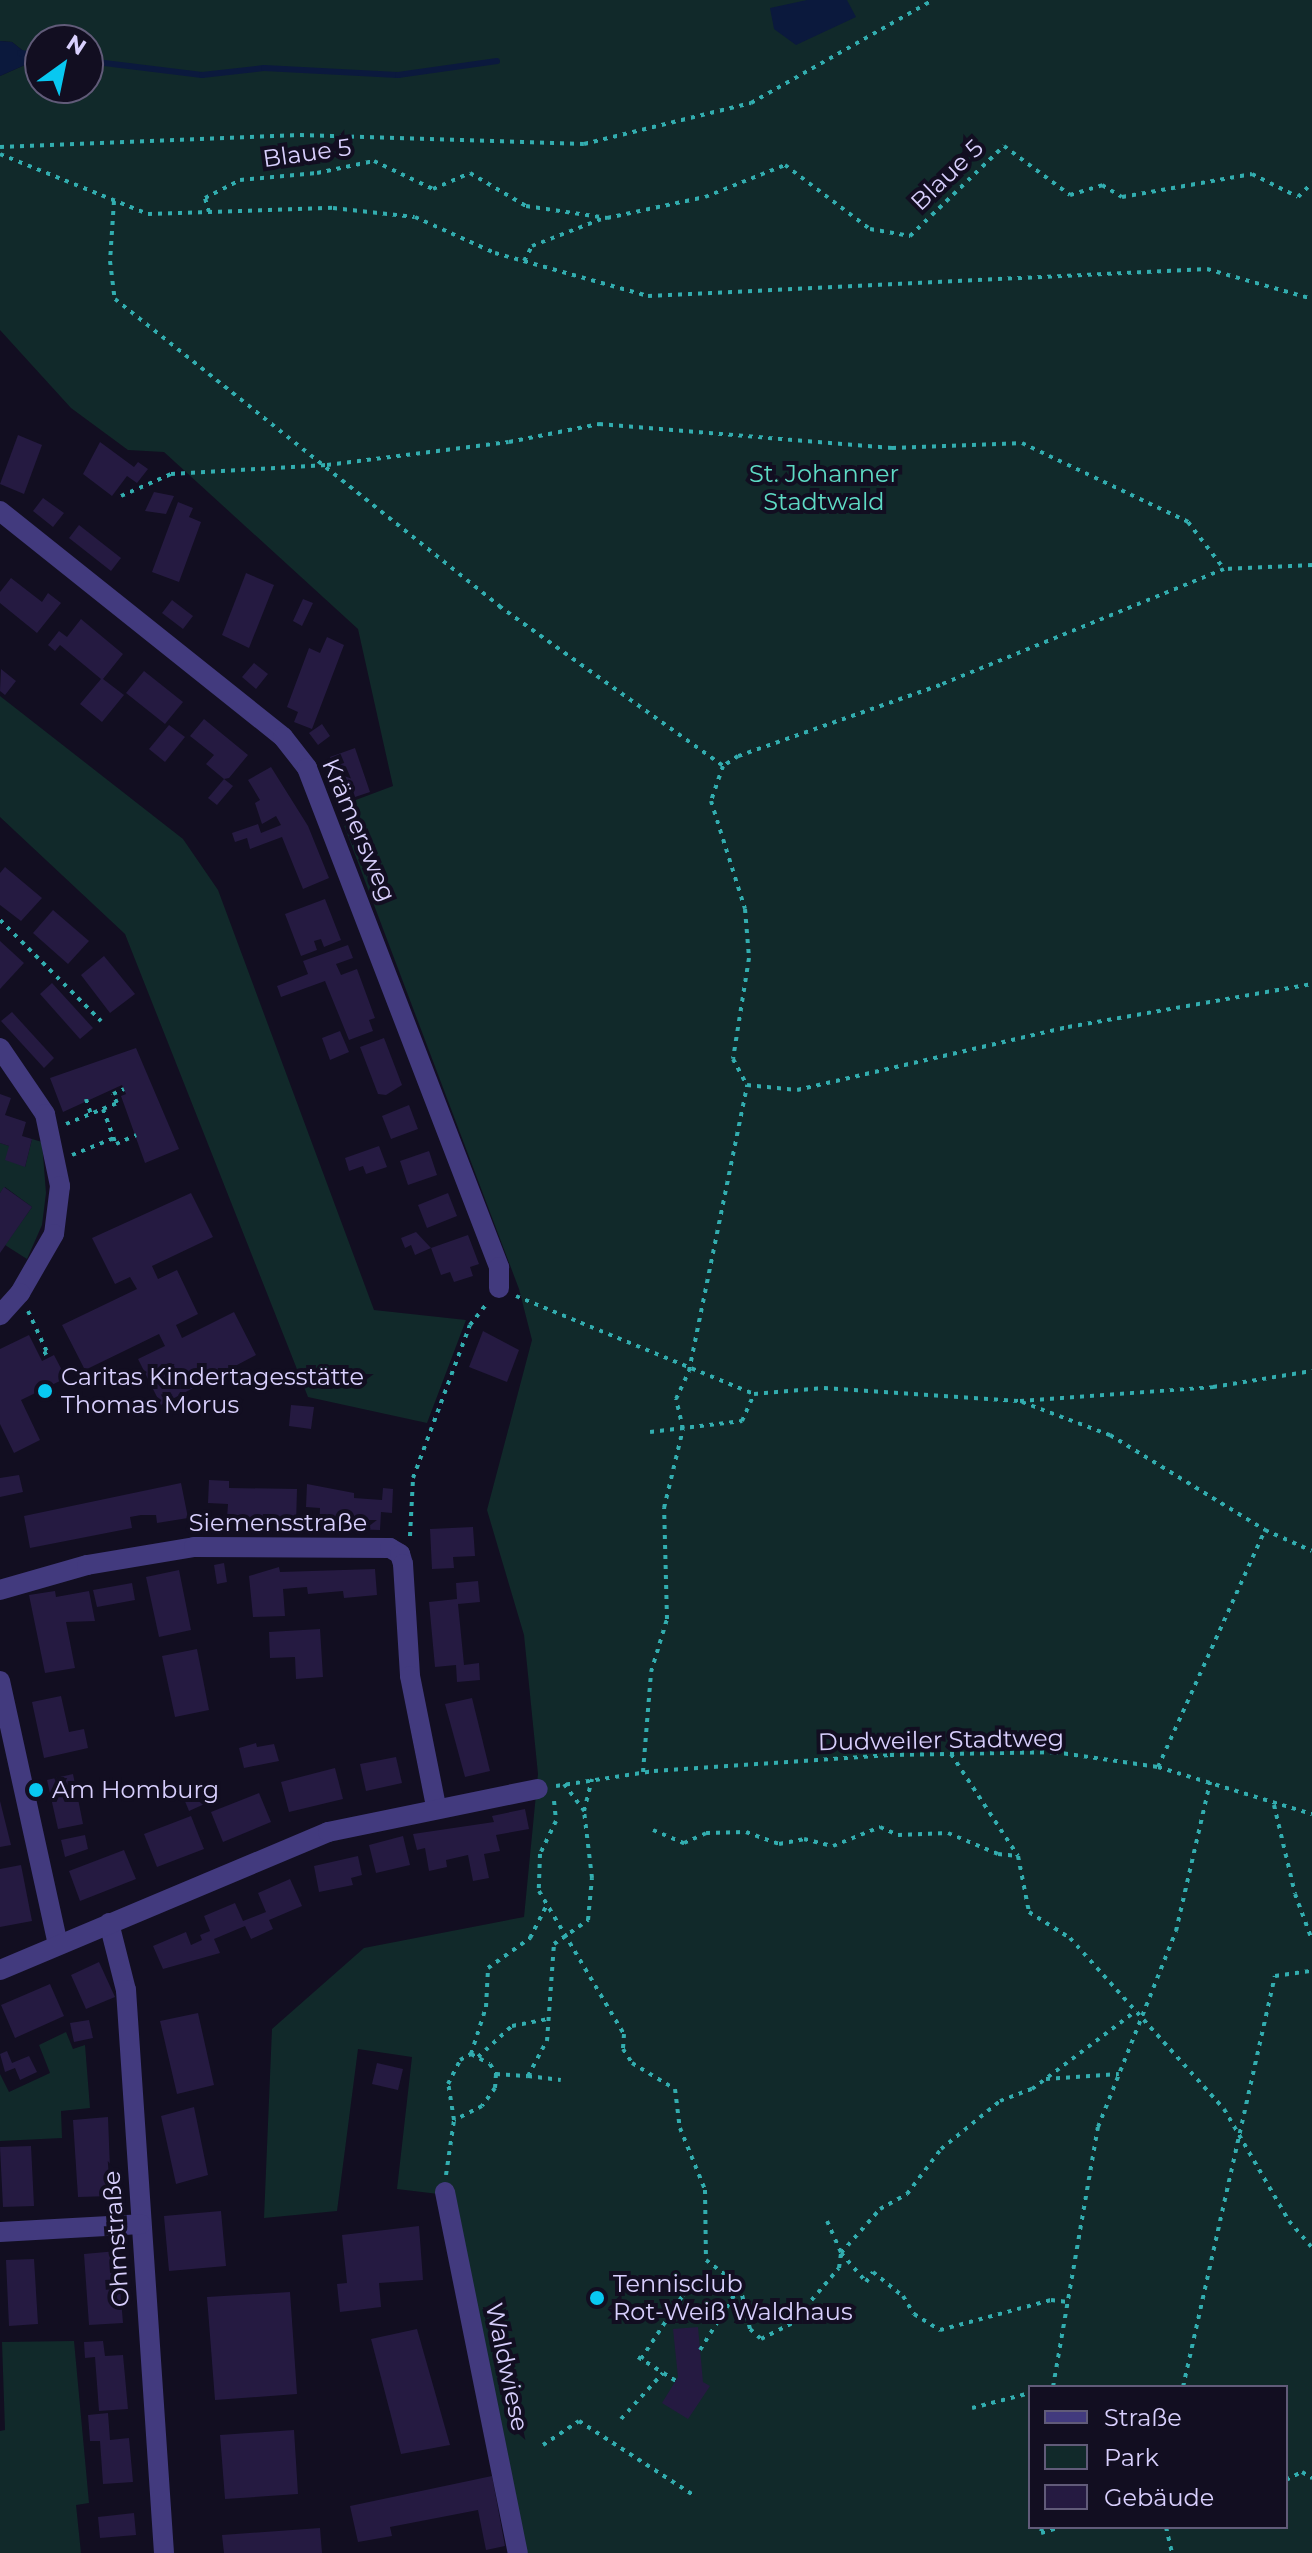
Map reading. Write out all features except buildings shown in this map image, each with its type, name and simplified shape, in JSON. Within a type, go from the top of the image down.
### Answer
[{"type":"street","name":"Krämersweg","points":[[0,511],[283,737],[307,768],[499,1267],[499,1288]]},
{"type":"street","points":[[0,1048],[36,1095],[51,1130],[58,1160],[54,1234],[26,1284],[0,1315]]},
{"type":"street","name":"Siemensstraße","points":[[0,1590],[87,1565],[194,1547],[390,1548],[400,1554],[403,1564],[410,1676],[436,1806]]},
{"type":"street","points":[[0,1681],[58,1945]]},
{"type":"street","points":[[0,1970],[297,1843],[436,1806],[546,1788]]},
{"type":"street","name":"Ohmstraße","points":[[109,1923],[126,1990],[164,2553]]},
{"type":"street","name":"Waldwiese","points":[[445,2192],[518,2553]]},
{"type":"street","points":[[0,2232],[141,2224]]},
{"type":"path","points":[[0,147],[300,135],[584,144],[751,103],[933,0]]},
{"type":"path","name":"Blaue 5","points":[[524,261],[532,246],[607,218],[705,197],[785,165],[870,229],[910,236],[1004,146],[1070,195],[1102,185],[1122,197],[1252,174],[1298,197],[1312,183]]},
{"type":"path","points":[[0,154],[148,214],[333,208],[415,217],[524,261],[648,296],[1207,269],[1312,299]]},
{"type":"path","name":"Blaue 5","points":[[209,212],[205,198],[240,180],[374,161],[433,189],[470,173],[526,206],[607,218]]},
{"type":"path","points":[[114,200],[110,261],[115,299],[327,465],[499,606],[723,766]]},
{"type":"path","points":[[121,496],[171,474],[327,465],[509,442],[599,424],[892,448],[1022,443],[1188,522],[1224,569]]},
{"type":"path","points":[[643,1772],[651,1672],[667,1619],[664,1508],[683,1429],[676,1399],[689,1371],[747,1085],[733,1059],[749,958],[745,909],[711,801],[723,766],[1224,569],[1312,565]]},
{"type":"path","points":[[0,920],[101,1021]]},
{"type":"path","points":[[747,1085],[797,1090],[1068,1027],[1312,984]]},
{"type":"path","points":[[51,1130],[117,1103],[113,1094],[124,1089]]},
{"type":"path","points":[[86,1099],[91,1114]]},
{"type":"path","points":[[103,1109],[116,1144],[136,1135]]},
{"type":"path","points":[[58,1160],[114,1138]]},
{"type":"path","points":[[410,1536],[413,1478],[470,1325],[499,1288],[689,1371],[754,1394],[824,1388],[1020,1401],[1213,1387],[1312,1371]]},
{"type":"path","points":[[27,1308],[47,1352],[40,1356]]},
{"type":"path","points":[[650,1432],[742,1421],[754,1394]]},
{"type":"path","points":[[1020,1401],[1110,1435],[1265,1530],[1312,1551]]},
{"type":"path","points":[[1158,1767],[1265,1530]]},
{"type":"path","name":"Dudweiler Stadtweg","points":[[584,1811],[564,1784],[643,1772],[951,1754],[1054,1752],[1158,1767],[1274,1805],[1312,1814]]},
{"type":"path","points":[[951,1754],[1018,1856],[1029,1912],[1070,1938],[1224,2109],[1289,2221],[1312,2247]]},
{"type":"path","points":[[528,2076],[547,2041],[554,1944],[588,1920],[592,1878],[584,1811],[592,1779]]},
{"type":"path","points":[[1053,2385],[1098,2127],[1176,1931],[1210,1782]]},
{"type":"path","points":[[546,1788],[556,1821],[543,1842],[539,1876],[546,1906],[624,2034],[623,2049],[632,2063],[675,2089],[680,2128],[705,2190],[706,2260],[740,2286],[750,2329],[761,2339],[792,2323],[839,2268],[841,2253],[880,2209],[907,2194],[941,2149],[1000,2101],[1044,2079],[1136,2011]]},
{"type":"path","points":[[1274,1805],[1295,1894],[1312,1940]]},
{"type":"path","points":[[653,1830],[684,1843],[706,1833],[746,1832],[779,1844],[804,1839],[833,1846],[880,1827],[898,1835],[948,1833],[998,1854],[1018,1856]]},
{"type":"path","points":[[445,2192],[454,2120],[448,2084],[460,2060],[471,2054],[486,2007],[488,1968],[530,1938],[546,1906]]},
{"type":"path","points":[[1183,2385],[1275,1976],[1312,1971]]},
{"type":"path","points":[[478,2057],[512,2026],[547,2019]]},
{"type":"path","points":[[471,2054],[496,2074],[561,2080]]},
{"type":"path","points":[[454,2120],[482,2106],[495,2088],[496,2074]]},
{"type":"path","points":[[1044,2079],[1119,2074]]},
{"type":"path","points":[[827,2221],[841,2253],[866,2282],[873,2272],[903,2296],[914,2314],[940,2330],[1051,2300],[1068,2302]]},
{"type":"path","points":[[676,2381],[640,2358],[683,2295],[706,2275],[734,2296]]},
{"type":"path","points":[[700,2350],[740,2286]]},
{"type":"path","points":[[621,2419],[663,2373]]},
{"type":"path","points":[[972,2408],[1028,2394]]},
{"type":"path","points":[[543,2445],[579,2421],[695,2496]]},
{"type":"path","points":[[1288,2479],[1302,2472],[1312,2478]]},
{"type":"path","points":[[1166,2529],[1172,2553]]},
{"type":"green space","name":"St. Johanner Stadtwald","points":[[0,0],[1312,0],[1312,2553],[527,2553],[455,2196],[397,2189],[412,2057],[358,2049],[337,2211],[264,2218],[272,2029],[364,1948],[524,1917],[538,1774],[524,1635],[487,1510],[532,1340],[519,1289],[337,807],[393,786],[358,629],[164,452],[128,450],[71,408],[0,330],[0,76],[24,65],[24,104],[104,104],[104,24],[24,24],[24,52],[12,42],[0,41]]},
{"type":"green space","points":[[0,696],[183,839],[218,890],[374,1310],[466,1320],[427,1423],[308,1397],[125,934],[0,817]]},
{"type":"green space","points":[[32,1139],[42,1142],[46,1193],[42,1225],[27,1259],[5,1245],[32,1207],[5,1187],[0,1193],[0,1143],[9,1146],[25,1167]]},
{"type":"green space","points":[[66,2032],[73,2049],[85,2045],[90,2108],[61,2111],[62,2138],[0,2141],[0,2074],[9,2092],[50,2073],[39,2045]]},
{"type":"green space","points":[[74,2341],[89,2503],[76,2505],[81,2553],[0,2553],[0,2431],[5,2430],[2,2342]]},
{"type":"water","points":[[807,0],[847,0],[856,17],[796,45],[774,29],[770,8]]},
{"type":"water","points":[[0,41],[12,42],[24,52],[24,65],[0,76]]},
{"type":"waterway","points":[[20,53],[24,53]]},
{"type":"waterway","points":[[104,63],[202,75],[264,68],[398,75],[497,61]]},
{"type":"place","name":"Caritas Kindertagesstätte Thomas Morus","points":[[45,1391]]},
{"type":"place","name":"Am Homburg","points":[[36,1790]]},
{"type":"place","name":"Tennisclub Rot-Weiß Waldhaus","points":[[597,2298]]}]
